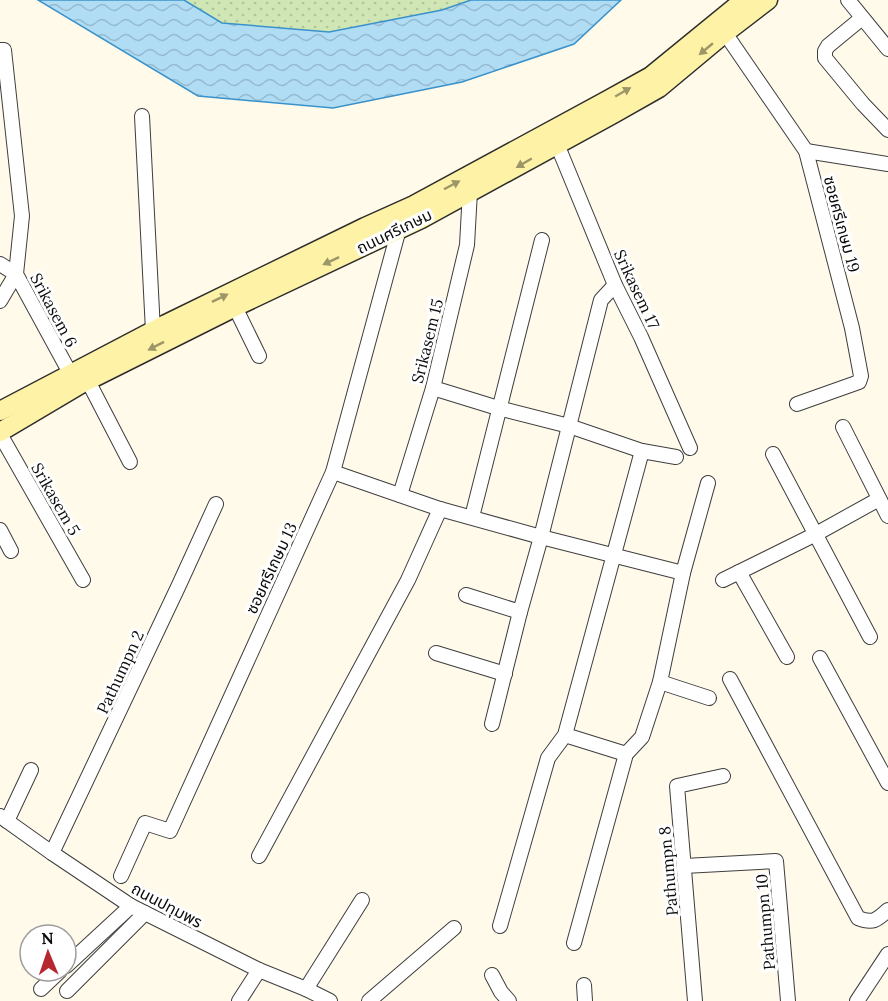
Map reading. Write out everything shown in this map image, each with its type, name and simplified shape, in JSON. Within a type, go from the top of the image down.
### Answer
[{"type":"main road","name":"ถนนศรีเกษม","points":[[0,433],[88,381],[235,307],[421,219],[659,88],[672,68],[744,0]]},
{"type":"main road","name":"ถนนศรีเกษม","points":[[0,411],[153,331],[364,227],[414,205],[651,76],[672,68],[725,33],[768,0]]},
{"type":"street","points":[[848,0],[888,49]]},
{"type":"street","points":[[862,18],[828,46],[825,58],[888,130]]},
{"type":"street","name":"ซอยศรีเกษม 19","points":[[725,33],[806,151],[852,328],[861,376],[859,382],[797,404]]},
{"type":"street","name":"Srikasem 6","points":[[0,50],[4,50],[6,132],[22,216],[16,274],[70,373]]},
{"type":"street","points":[[142,116],[153,331]]},
{"type":"street","name":"Srikasem 17","points":[[557,144],[615,285],[642,337],[690,448]]},
{"type":"street","points":[[806,151],[888,164]]},
{"type":"street","name":"Srikasem 15","points":[[399,495],[433,388],[467,245],[470,191]]},
{"type":"street","name":"ซอยศรีเกษม 13","points":[[121,876],[145,823],[170,831],[333,472],[399,229]]},
{"type":"street","points":[[472,518],[542,240]]},
{"type":"street","points":[[0,264],[16,274],[0,301]]},
{"type":"street","points":[[492,724],[601,300],[615,285]]},
{"type":"street","points":[[235,307],[260,356]]},
{"type":"street","points":[[88,381],[130,462]]},
{"type":"street","points":[[433,388],[569,426],[642,451],[676,457]]},
{"type":"street","points":[[843,427],[888,516]]},
{"type":"street","name":"Srikasem 5","points":[[0,433],[83,580]]},
{"type":"street","points":[[500,926],[548,758],[565,735],[642,451]]},
{"type":"street","points":[[773,454],[870,637]]},
{"type":"street","points":[[333,472],[440,509],[683,573]]},
{"type":"street","points":[[574,943],[626,754],[642,737],[660,682],[683,573],[708,483]]},
{"type":"street","points":[[723,580],[816,534],[879,499]]},
{"type":"street","name":"Pathumpn 2","points":[[52,853],[216,504]]},
{"type":"street","points":[[259,855],[408,580],[440,509]]},
{"type":"street","points":[[0,530],[11,551]]},
{"type":"street","points":[[739,572],[787,657]]},
{"type":"street","points":[[466,595],[520,612]]},
{"type":"street","points":[[436,653],[505,674]]},
{"type":"street","points":[[819,658],[888,783]]},
{"type":"street","points":[[730,679],[858,918],[867,921],[886,915]]},
{"type":"street","points":[[660,682],[709,698]]},
{"type":"street","points":[[565,735],[626,754]]},
{"type":"street","points":[[3,819],[31,770]]},
{"type":"street","name":"Pathumpn 8","points":[[695,1001],[677,786],[723,776]]},
{"type":"street","name":"ถนนปทุมพร","points":[[3,819],[131,906],[259,970],[330,1001]]},
{"type":"street","name":"Pathumpn 10","points":[[684,867],[776,861],[788,1001]]},
{"type":"street","points":[[306,990],[362,900]]},
{"type":"street","points":[[78,955],[131,906]]},
{"type":"street","points":[[67,991],[145,913]]},
{"type":"street","points":[[369,1001],[454,928]]},
{"type":"street","points":[[857,1001],[888,954]]},
{"type":"street","points":[[239,1001],[259,970]]},
{"type":"street","points":[[492,975],[509,1001]]},
{"type":"street","points":[[41,989],[47,983]]},
{"type":"street","points":[[584,985],[585,1001]]},
{"type":"green space","points":[[184,0],[471,0],[442,10],[329,32],[222,23]]},
{"type":"water","points":[[38,0],[184,0],[222,23],[329,32],[442,10],[471,0],[621,0],[574,44],[462,82],[333,108],[198,96]]}]
